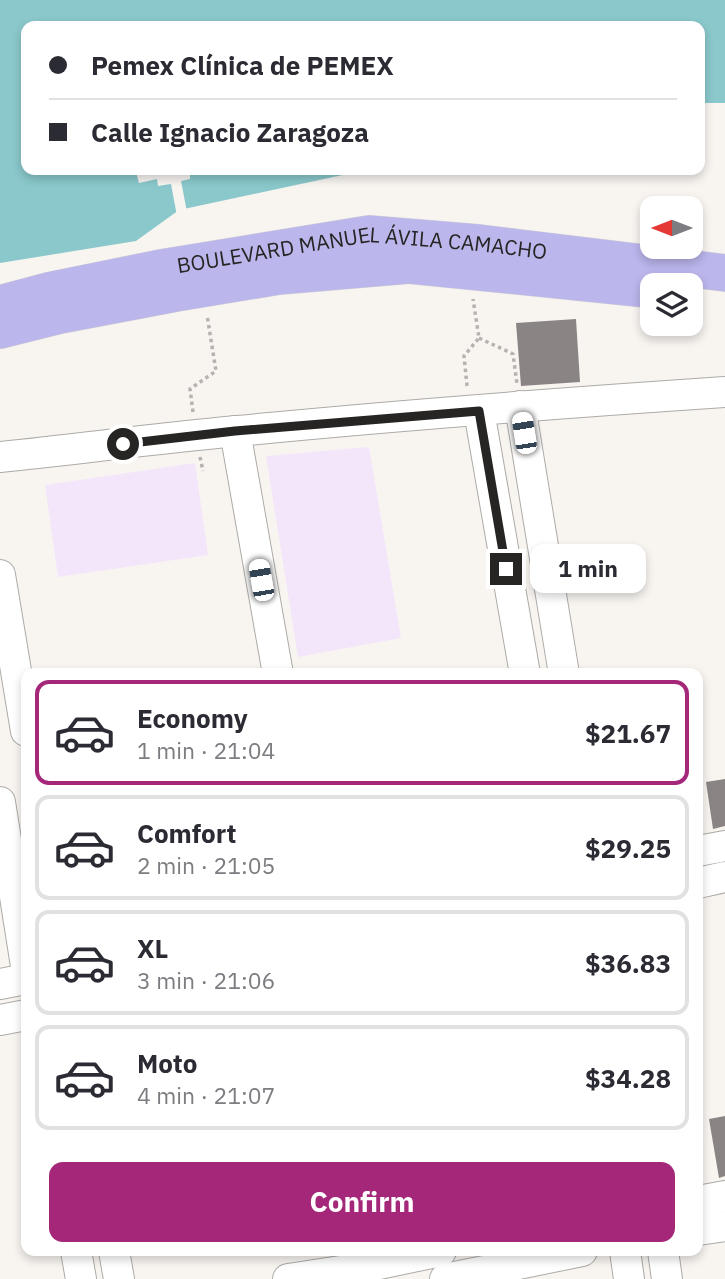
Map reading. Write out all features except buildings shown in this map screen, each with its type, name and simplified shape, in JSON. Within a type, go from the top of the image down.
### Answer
[{"type":"main road","name":"BOULEVARD MANUEL ÁVILA CAMACHO","points":[[0,304],[48,291],[161,268],[369,234],[479,243],[725,273]]},
{"type":"main road","name":"BOULEVARD MANUEL ÁVILA CAMACHO","points":[[0,330],[60,315],[279,276],[409,265],[640,288]]},
{"type":"main road","points":[[703,294],[725,296]]},
{"type":"street","points":[[0,457],[225,432],[520,406],[725,393]]},
{"type":"street","points":[[520,406],[563,668]]},
{"type":"street","points":[[474,412],[524,668]]},
{"type":"street","points":[[225,432],[257,668]]},
{"type":"street","points":[[225,432],[277,668]]},
{"type":"street","points":[[0,575],[21,701]]},
{"type":"street","points":[[0,802],[21,934]]},
{"type":"street","points":[[703,850],[725,846]]},
{"type":"street","points":[[703,882],[725,877]]},
{"type":"street","points":[[0,984],[21,980]]},
{"type":"street","points":[[0,1020],[21,1016]]},
{"type":"street","points":[[703,1199],[725,1196]]},
{"type":"street","points":[[703,1229],[725,1226]]},
{"type":"street","points":[[77,1256],[81,1279]]},
{"type":"street","points":[[115,1256],[119,1279]]},
{"type":"street","points":[[288,1279],[416,1256]]},
{"type":"street","points":[[445,1279],[558,1256]]},
{"type":"street","points":[[626,1256],[629,1279]]},
{"type":"street","points":[[664,1256],[667,1279]]},
{"type":"path","points":[[469,272],[479,338],[464,356],[474,412]]},
{"type":"path","points":[[190,389],[216,371],[202,289]]},
{"type":"path","points":[[479,338],[513,354],[520,406]]},
{"type":"shaded area","points":[[369,447],[401,638],[298,657],[266,456]]},
{"type":"shaded area","points":[[195,463],[208,555],[58,577],[45,485]]},
{"type":"water","points":[[0,0],[725,0],[725,103],[705,103],[705,21],[21,21],[21,175],[343,175],[179,210],[136,241],[0,263]]},
{"type":"pier","points":[[137,175],[190,175],[190,179],[181,181],[187,212],[177,216],[171,184],[158,186],[157,179],[139,183]]},
{"type":"route","points":[[123,444],[235,431],[479,411],[506,569]]}]
